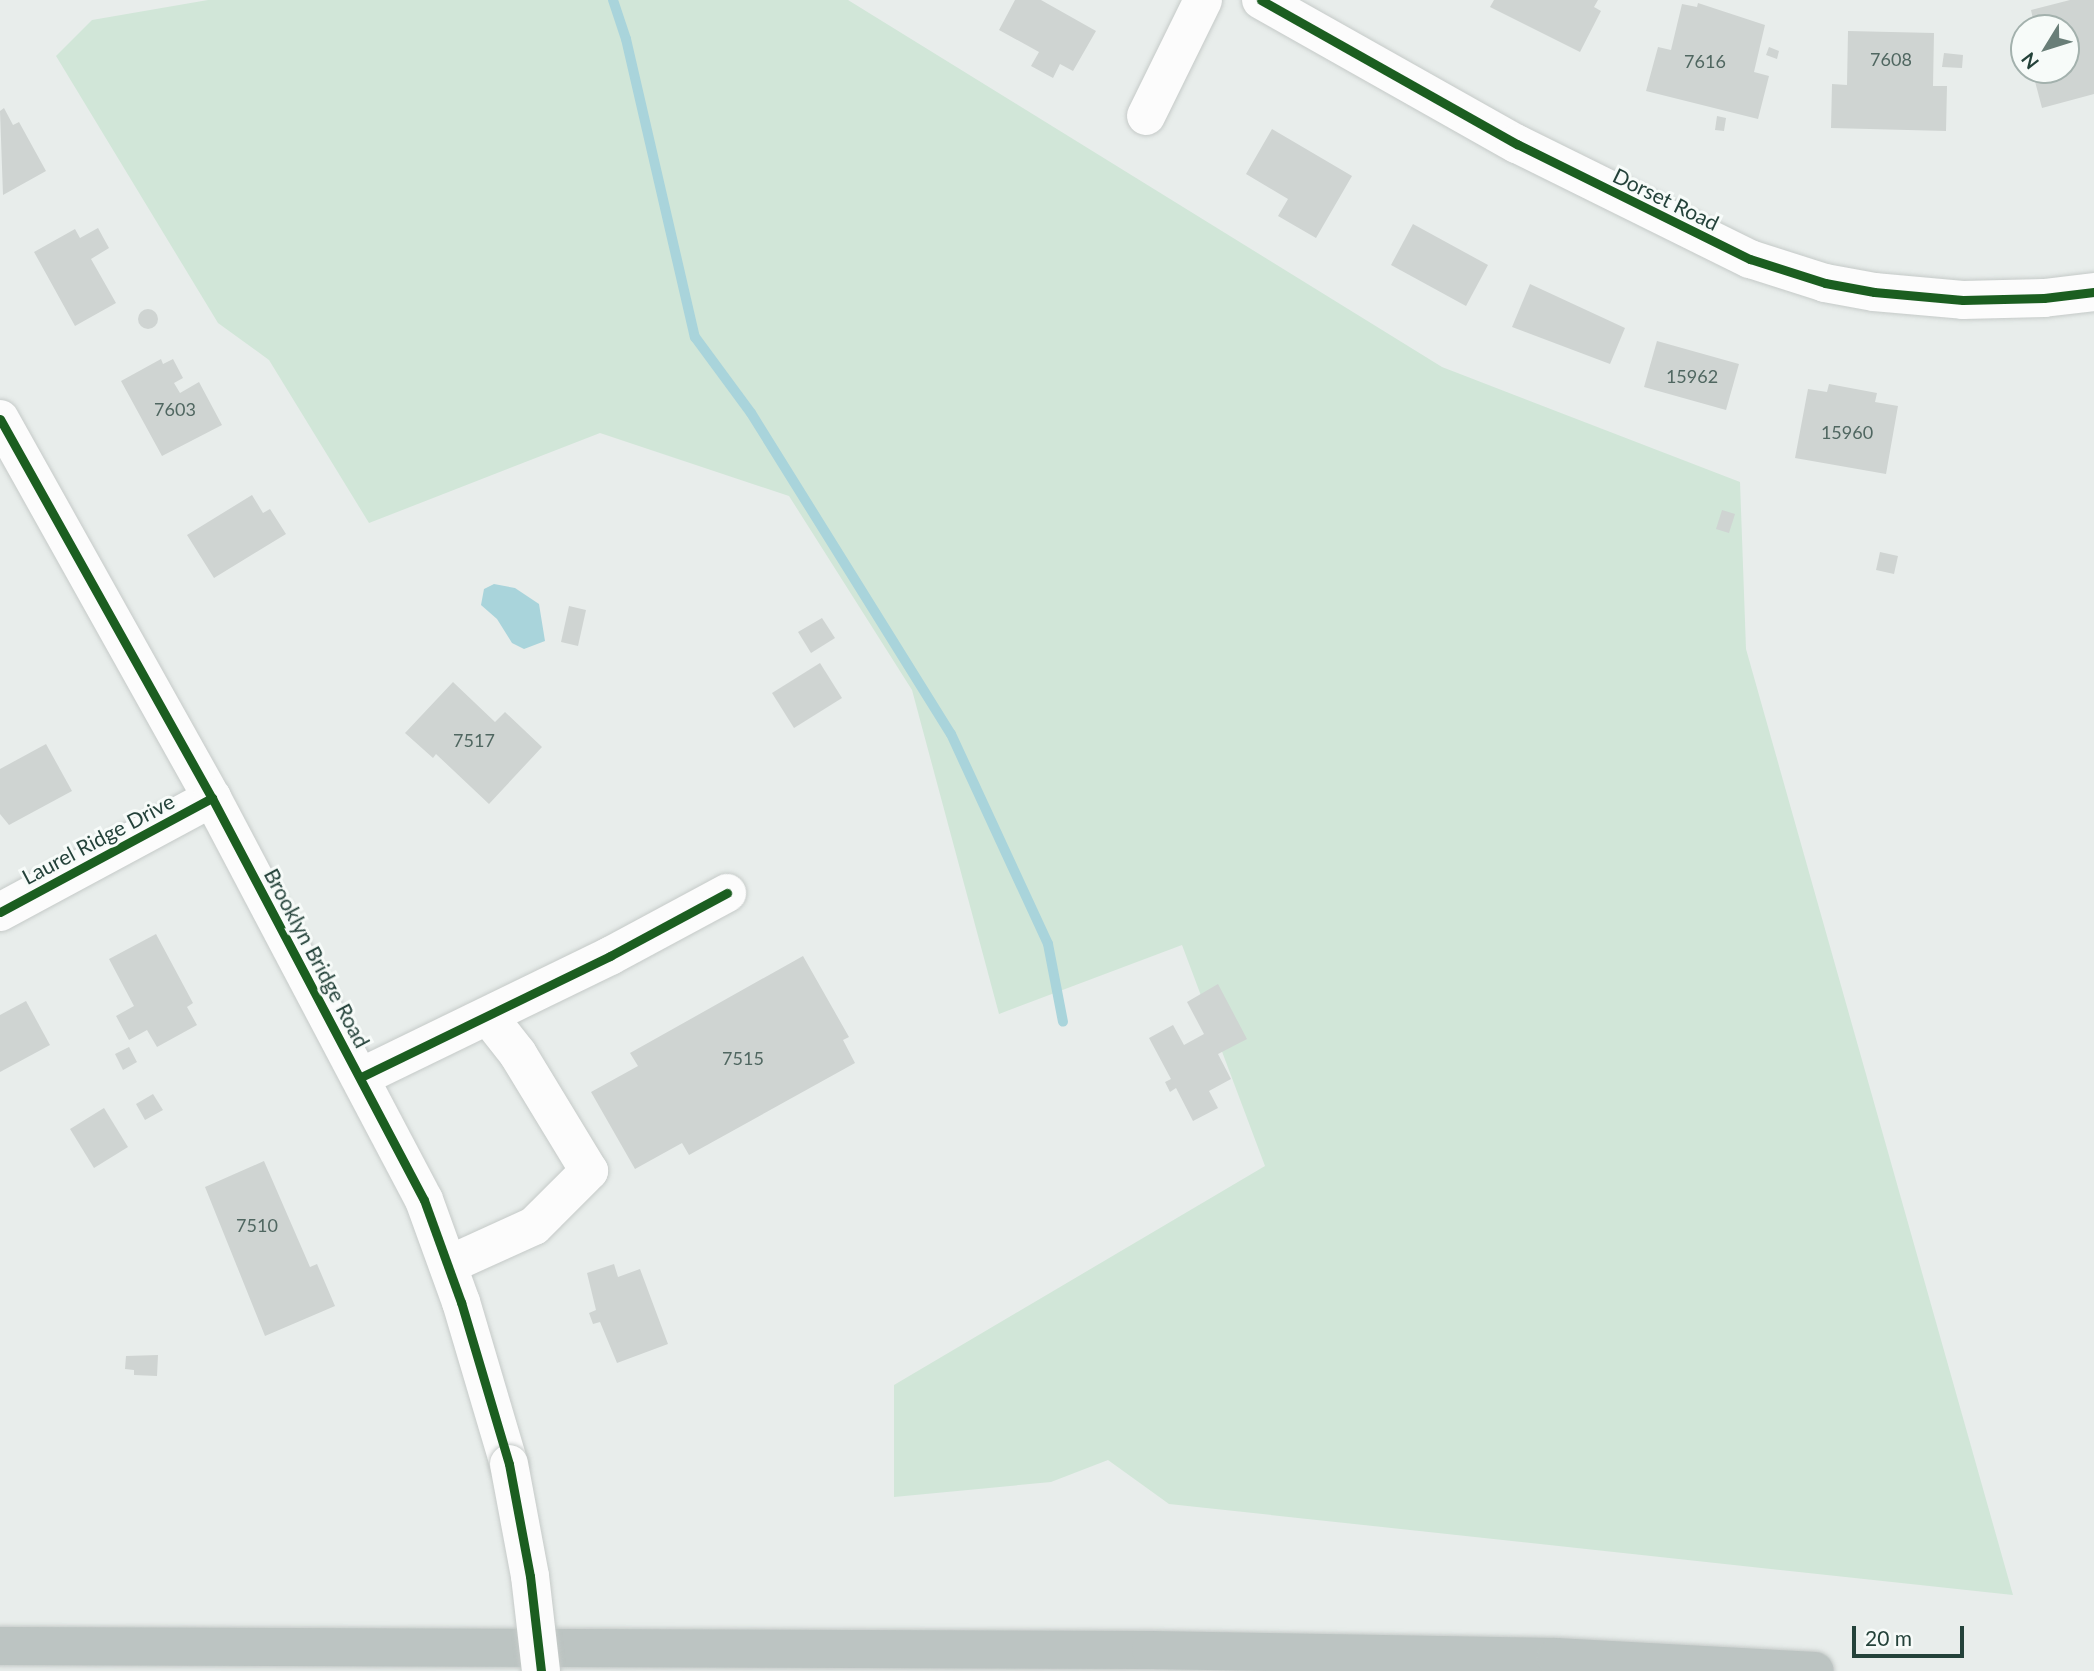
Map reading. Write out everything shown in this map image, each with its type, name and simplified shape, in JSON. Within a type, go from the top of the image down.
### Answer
[{"type":"highway","points":[[0,1646],[1152,1650],[1556,1657],[1815,1671]]},
{"type":"street","points":[[1146,116],[1203,0]]},
{"type":"street","name":"Dorset Road","points":[[1261,0],[1517,144],[1750,259],[1825,283],[1874,292],[1964,300],[2044,298],[2094,292]]},
{"type":"street","name":"Brooklyn Bridge Road","points":[[0,419],[212,798],[424,1200],[448,1265],[509,1464],[530,1576],[541,1671]]},
{"type":"street","name":"Laurel Ridge Drive","points":[[0,912],[212,798]]},
{"type":"street","points":[[360,1077],[488,1016],[727,893]]},
{"type":"street","points":[[448,1265],[534,1226],[589,1171],[517,1054],[488,1016]]},
{"type":"green space","points":[[208,0],[848,0],[1442,367],[1740,482],[1746,649],[2013,1595],[1169,1504],[1108,1460],[1051,1482],[894,1497],[894,1385],[1265,1166],[1182,945],[999,1014],[912,690],[789,496],[600,433],[369,523],[269,360],[218,323],[56,56],[92,20]]},
{"type":"water","points":[[494,584],[515,588],[539,604],[545,641],[524,649],[512,643],[497,619],[481,605],[484,589]]},
{"type":"building","points":[[1015,0],[1041,0],[1096,31],[1073,71],[1060,64],[1053,78],[1031,66],[1039,52],[999,30]]},
{"type":"building","points":[[1494,0],[1598,0],[1594,7],[1601,11],[1580,52],[1490,7]]},
{"type":"building","points":[[2070,0],[2094,0],[2094,94],[2042,108],[2036,84],[2080,84],[2080,14],[2032,14],[2031,10]]},
{"type":"building","points":[[1698,3],[1765,25],[1754,72],[1769,76],[1758,119],[1646,91],[1658,47],[1671,50],[1682,4],[1697,7]]},
{"type":"building","points":[[1848,31],[1934,33],[1933,86],[1947,86],[1946,131],[1831,128],[1832,84],[1847,85]]},
{"type":"building","points":[[1769,47],[1779,51],[1777,59],[1766,55]]},
{"type":"building","points":[[1944,53],[1963,55],[1962,68],[1942,67]]},
{"type":"building","points":[[4,108],[13,125],[19,122],[46,171],[3,195],[0,111]]},
{"type":"building","points":[[1717,116],[1726,118],[1724,131],[1715,130]]},
{"type":"building","points":[[1272,129],[1352,176],[1316,238],[1278,216],[1288,199],[1246,174]]},
{"type":"building","points":[[1413,224],[1488,265],[1466,306],[1391,265]]},
{"type":"building","points":[[98,228],[109,248],[91,259],[116,303],[75,326],[34,252],[75,229],[80,238]]},
{"type":"building","points":[[1530,284],[1625,328],[1610,364],[1512,327]]},
{"type":"building","points":[[144,309],[152,309],[158,319],[152,329],[144,329],[138,323],[138,315]]},
{"type":"building","points":[[1657,341],[1739,364],[1726,410],[1644,387]]},
{"type":"building","points":[[161,359],[163,364],[173,359],[183,378],[174,383],[180,393],[199,382],[222,425],[162,456],[121,381]]},
{"type":"building","points":[[1829,384],[1877,393],[1875,402],[1898,406],[1886,474],[1795,458],[1808,389],[1827,392]]},
{"type":"building","points":[[252,495],[263,513],[270,509],[286,534],[214,578],[187,535]]},
{"type":"building","points":[[1722,510],[1735,514],[1729,533],[1716,529]]},
{"type":"building","points":[[1880,552],[1898,556],[1894,574],[1876,570]]},
{"type":"building","points":[[569,606],[586,610],[578,646],[561,642]]},
{"type":"building","points":[[822,618],[835,638],[811,653],[798,632]]},
{"type":"building","points":[[820,663],[842,698],[794,728],[772,693]]},
{"type":"building","points":[[453,682],[495,722],[505,712],[542,747],[489,804],[436,754],[433,758],[405,733]]},
{"type":"building","points":[[46,744],[72,791],[9,825],[0,814],[0,769]]},
{"type":"building","points":[[156,934],[193,1003],[187,1007],[197,1025],[157,1047],[147,1030],[129,1040],[116,1016],[134,1006],[109,959]]},
{"type":"building","points":[[803,956],[849,1037],[843,1040],[855,1063],[689,1155],[682,1143],[635,1169],[591,1092],[638,1066],[630,1053]]},
{"type":"building","points":[[1218,984],[1247,1039],[1218,1054],[1231,1079],[1209,1091],[1218,1108],[1193,1121],[1176,1088],[1170,1092],[1165,1082],[1171,1079],[1149,1038],[1173,1025],[1184,1045],[1204,1034],[1187,1002]]},
{"type":"building","points":[[26,1001],[50,1045],[0,1072],[0,1015]]},
{"type":"building","points":[[129,1047],[137,1062],[123,1070],[115,1054]]},
{"type":"building","points":[[153,1094],[163,1110],[145,1120],[136,1104]]},
{"type":"building","points":[[104,1108],[128,1147],[94,1168],[70,1129]]},
{"type":"building","points":[[264,1161],[310,1267],[317,1264],[335,1306],[265,1336],[205,1187]]},
{"type":"building","points":[[614,1264],[618,1277],[640,1269],[668,1344],[617,1363],[600,1322],[593,1324],[589,1313],[596,1310],[587,1273]]},
{"type":"building","points":[[158,1355],[157,1376],[134,1375],[134,1370],[125,1369],[126,1356]]},
{"type":"waterway","points":[[613,0],[626,39],[695,337],[751,413],[951,734],[1048,944],[1063,1022]]},
{"type":"cycle path","points":[[1261,0],[1517,144],[1750,259],[1825,283],[1874,292],[1963,300],[2044,298],[2094,292]]},
{"type":"cycle path","points":[[0,419],[212,798],[424,1200],[461,1302],[509,1464],[530,1576],[541,1671]]},
{"type":"cycle path","points":[[0,912],[212,798]]},
{"type":"cycle path","points":[[361,1077],[610,956],[727,893]]}]
